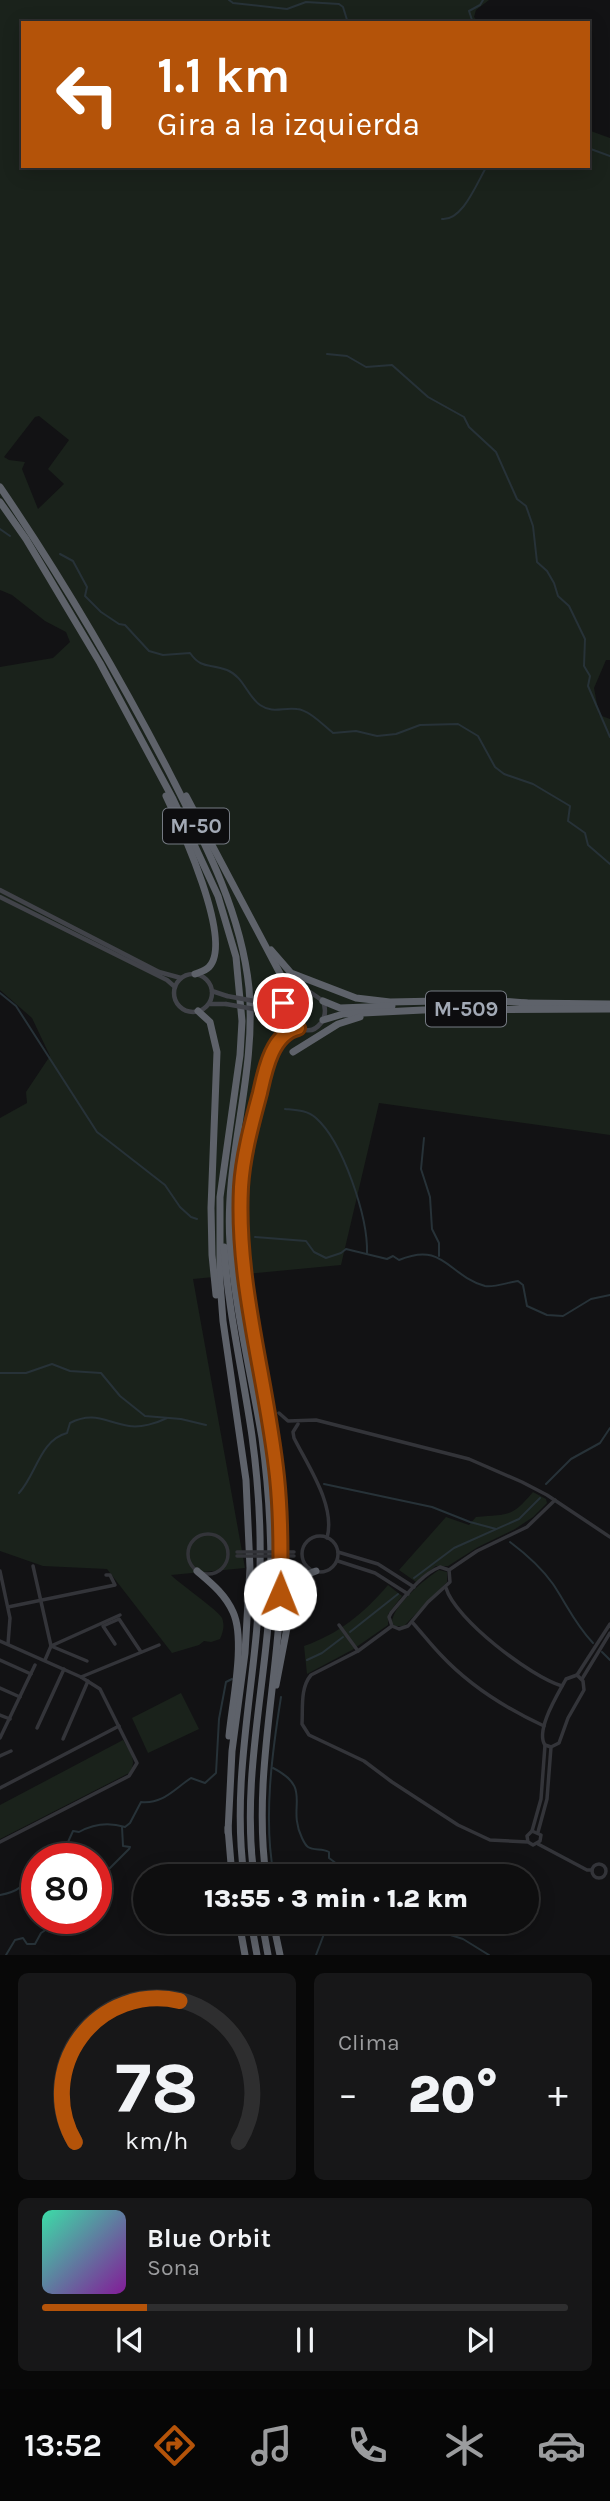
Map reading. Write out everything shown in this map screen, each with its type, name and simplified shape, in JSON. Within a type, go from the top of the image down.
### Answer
[{"type":"highway","name":"M-50","points":[[0,487],[69,593],[132,701],[184,801],[226,893],[244,955],[249,989],[249,1055],[236,1137],[229,1234],[233,1282],[261,1436],[270,1513],[269,1613],[251,1793],[253,1864]]},
{"type":"highway","name":"M-50","points":[[0,502],[59,593],[127,713],[203,861],[229,925],[236,957],[241,1000],[240,1055],[225,1170],[223,1241],[226,1282],[252,1437],[259,1513],[258,1612],[240,1793],[243,1864]]},
{"type":"highway","points":[[132,701],[160,746],[284,981],[300,992]]},
{"type":"highway","points":[[127,713],[167,798],[207,894],[214,929],[214,956],[209,967],[195,974]]},
{"type":"highway","points":[[257,933],[291,974],[356,998],[390,1002],[488,1000],[526,1003]]},
{"type":"highway","name":"M-509","points":[[323,1001],[335,1007],[348,1008],[526,1003],[610,1006]]},
{"type":"highway","name":"M-509","points":[[323,1020],[343,1014],[409,1010],[610,1006]]},
{"type":"highway","points":[[293,1052],[348,1019],[409,1010]]},
{"type":"highway","points":[[198,1011],[210,1022],[217,1052],[212,1255],[220,1322],[229,1364]]},
{"type":"highway","points":[[265,1864],[261,1790],[281,1573],[278,1479],[244,1280],[241,1187],[248,1142],[268,1062],[285,1034],[298,1028]]},
{"type":"highway","points":[[225,1170],[220,1197],[220,1282],[246,1480],[250,1568],[245,1653],[232,1751],[228,1832]]},
{"type":"highway","points":[[230,1208],[240,1290],[264,1387]]},
{"type":"highway","points":[[197,1571],[224,1596],[234,1614],[238,1629],[227,1770],[231,1864]]},
{"type":"highway","points":[[261,1790],[275,1691],[295,1586],[300,1577],[316,1571]]},
{"type":"highway","points":[[242,1934],[246,1955]]},
{"type":"highway","points":[[253,1934],[257,1955]]},
{"type":"highway","points":[[264,1934],[268,1955]]},
{"type":"highway","points":[[275,1934],[279,1955]]},
{"type":"street","points":[[0,890],[159,972],[181,978],[195,974],[208,981],[212,990],[209,1004]]},
{"type":"street","points":[[0,897],[167,980],[175,987]]},
{"type":"street","points":[[181,978],[175,987],[175,998],[185,1010],[198,1011],[209,1004],[226,1004],[282,1015],[298,1028]]},
{"type":"street","points":[[212,990],[265,1003],[288,1002],[300,992]]},
{"type":"street","name":"M-509","points":[[300,992],[315,994],[323,1001]]},
{"type":"street","points":[[323,1001],[323,1020]]},
{"type":"street","points":[[288,1002],[288,1019]]},
{"type":"street","name":"M-509","points":[[298,1028],[312,1029],[323,1020]]},
{"type":"street","points":[[279,1413],[288,1421],[299,1423]]},
{"type":"street","points":[[327,1538],[330,1519],[326,1502],[293,1432],[299,1423],[308,1419],[440,1450],[496,1470],[555,1500],[610,1538]]},
{"type":"street","points":[[449,1570],[477,1551],[527,1527],[555,1500]]},
{"type":"street","points":[[207,1533],[219,1536],[228,1551],[228,1558],[221,1569],[209,1574],[197,1571],[190,1563],[188,1551],[192,1541],[207,1533]]},
{"type":"street","points":[[228,1551],[237,1554],[294,1554],[303,1550],[312,1539],[327,1538],[338,1552],[337,1561],[327,1571],[309,1568],[303,1559],[294,1554]]},
{"type":"street","points":[[303,1550],[303,1559]]},
{"type":"street","points":[[338,1552],[378,1564],[414,1587]]},
{"type":"street","points":[[228,1558],[237,1554]]},
{"type":"street","points":[[337,1561],[375,1573],[408,1594]]},
{"type":"street","points":[[33,1566],[51,1646],[45,1660]]},
{"type":"street","points":[[436,1569],[449,1570],[451,1579],[446,1587],[412,1621],[404,1628],[392,1626],[389,1618],[391,1613],[414,1587],[436,1569]]},
{"type":"street","points":[[0,1571],[10,1618],[8,1644]]},
{"type":"street","points":[[8,1607],[115,1585],[110,1575],[106,1575]]},
{"type":"street","points":[[446,1587],[448,1594],[463,1613],[497,1647],[562,1686]]},
{"type":"street","points":[[51,1646],[120,1615]]},
{"type":"street","points":[[115,1644],[103,1626],[119,1619],[141,1652]]},
{"type":"street","points":[[412,1621],[441,1656],[469,1682],[496,1701],[544,1726]]},
{"type":"street","points":[[610,1624],[577,1675],[566,1679],[562,1686],[544,1726],[541,1740],[545,1745],[551,1747],[559,1743],[568,1718],[584,1690],[583,1679],[610,1633]]},
{"type":"street","points":[[339,1625],[358,1651]]},
{"type":"street","points":[[392,1626],[358,1651],[307,1679],[304,1685],[304,1729],[309,1735],[364,1760],[392,1782],[458,1825],[490,1840],[538,1844],[587,1870],[592,1870]]},
{"type":"street","points":[[0,1641],[64,1669],[100,1689],[136,1763],[130,1776],[0,1842]]},
{"type":"street","points":[[80,1677],[159,1645]]},
{"type":"street","points":[[51,1646],[87,1661]]},
{"type":"street","points":[[0,1660],[31,1674]]},
{"type":"street","points":[[0,1738],[35,1665]]},
{"type":"street","points":[[37,1728],[64,1669]]},
{"type":"street","points":[[577,1675],[583,1679]]},
{"type":"street","points":[[63,1739],[88,1681]]},
{"type":"street","points":[[0,1688],[20,1697]]},
{"type":"street","points":[[0,1715],[10,1720]]},
{"type":"street","points":[[0,1788],[119,1726]]},
{"type":"street","points":[[528,1842],[527,1836],[532,1831],[541,1799],[545,1745]]},
{"type":"street","points":[[538,1844],[541,1838],[538,1832],[547,1799],[551,1747]]},
{"type":"street","points":[[0,1756],[11,1751]]},
{"type":"street","points":[[532,1831],[538,1832]]},
{"type":"shaded area","points":[[0,0],[489,0],[476,10],[474,17],[477,21],[21,21],[21,168],[590,168],[590,131],[610,138],[610,660],[606,660],[594,688],[599,715],[610,719],[610,1135],[379,1103],[341,1265],[193,1279],[245,1568],[171,1575],[219,1615],[223,1626],[220,1639],[204,1641],[172,1653],[107,1569],[43,1566],[0,1551],[0,1118],[27,1103],[26,1092],[50,1056],[32,1018],[0,990],[0,667],[53,658],[70,642],[66,632],[45,621],[12,595],[0,590]],"holes":[[[39,416],[69,440],[48,469],[64,484],[38,509],[22,469],[25,462],[4,457],[35,417]]]},
{"type":"shaded area","points":[[533,1492],[546,1499],[547,1503],[515,1529],[478,1547],[448,1566],[436,1566],[416,1582],[399,1570],[446,1517],[469,1525],[476,1517],[503,1515],[514,1511]]},
{"type":"shaded area","points":[[439,1570],[447,1572],[447,1582],[404,1626],[395,1626],[392,1623],[393,1616],[403,1601]]},
{"type":"shaded area","points":[[388,1585],[402,1596],[388,1614],[388,1625],[352,1650],[307,1674],[304,1646],[329,1635],[350,1621],[370,1605]]},
{"type":"shaded area","points":[[181,1693],[199,1729],[148,1753],[132,1718]]},
{"type":"shaded area","points":[[123,1740],[133,1760],[129,1773],[0,1839],[0,1805]]},
{"type":"waterway","points":[[229,0],[233,3],[287,9],[306,2],[339,4],[343,7],[347,21]]},
{"type":"waterway","points":[[472,21],[469,11],[483,0]]},
{"type":"waterway","points":[[590,149],[610,156]]},
{"type":"waterway","points":[[442,219],[450,218],[463,207],[486,168]]},
{"type":"waterway","points":[[327,354],[347,356],[366,367],[392,365],[428,397],[464,417],[469,427],[496,452],[517,499],[526,506],[533,526],[537,562],[547,571],[558,596],[569,606],[585,639],[584,666],[590,676],[588,686],[610,737]]},
{"type":"waterway","points":[[0,529],[10,536]]},
{"type":"waterway","points":[[60,554],[73,561],[87,587],[85,596],[101,612],[125,625],[149,651],[163,655],[190,653],[202,664],[227,670],[238,677],[256,701],[265,708],[302,710],[333,733],[356,731],[377,736],[396,734],[420,725],[458,724],[478,736],[495,767],[504,774],[533,784],[570,806],[568,821],[585,833],[588,845],[610,864]]},
{"type":"waterway","points":[[0,993],[16,1006],[97,1132],[165,1185],[180,1207],[197,1219]]},
{"type":"waterway","points":[[285,1109],[313,1115],[336,1144],[358,1201],[367,1253]]},
{"type":"waterway","points":[[424,1138],[421,1169],[430,1197],[432,1229],[439,1243],[439,1256]]},
{"type":"waterway","points":[[255,1237],[306,1241],[314,1252],[326,1258],[346,1249],[387,1259],[393,1256],[399,1260],[426,1254],[436,1257],[472,1281],[485,1286],[518,1281],[523,1285],[527,1306],[547,1315],[563,1316],[591,1299],[610,1295]]},
{"type":"waterway","points":[[0,1373],[26,1373],[52,1364],[70,1371],[101,1373],[120,1396],[145,1416],[181,1419],[206,1425]]},
{"type":"waterway","points":[[19,1493],[44,1450],[58,1437],[67,1433],[70,1423],[93,1418],[139,1426],[167,1418]]},
{"type":"waterway","points":[[546,1484],[571,1459],[600,1443],[610,1428]]},
{"type":"waterway","points":[[324,1484],[432,1507],[496,1529]]},
{"type":"waterway","points":[[414,1578],[454,1548],[519,1519],[540,1498]]},
{"type":"waterway","points":[[510,1542],[548,1578],[593,1643]]},
{"type":"waterway","points":[[350,1632],[398,1594]]},
{"type":"waterway","points":[[307,1660],[322,1653],[343,1637]]},
{"type":"waterway","points":[[602,1652],[610,1660]]},
{"type":"waterway","points":[[68,1843],[73,1831],[79,1832],[101,1825],[125,1827],[141,1802],[156,1801],[191,1778],[205,1783],[216,1773],[219,1719],[226,1682],[232,1679]]},
{"type":"waterway","points":[[272,1864],[269,1810],[281,1697]]},
{"type":"waterway","points":[[273,1768],[293,1783],[297,1798],[298,1826],[306,1845],[329,1852],[329,1858],[337,1864]]},
{"type":"waterway","points":[[112,1866],[130,1847],[123,1846],[122,1827]]},
{"type":"waterway","points":[[0,1895],[21,1886]]},
{"type":"waterway","points":[[6,1955],[15,1940],[23,1938],[27,1944],[35,1944],[40,1934]]},
{"type":"waterway","points":[[316,1955],[324,1934]]},
{"type":"waterway","points":[[447,1934],[463,1939],[489,1955]]},
{"type":"route","points":[[280,1594],[278,1479],[244,1280],[241,1187],[248,1142],[268,1062],[285,1034],[298,1028],[288,1019],[288,1002],[283,1003]]}]
